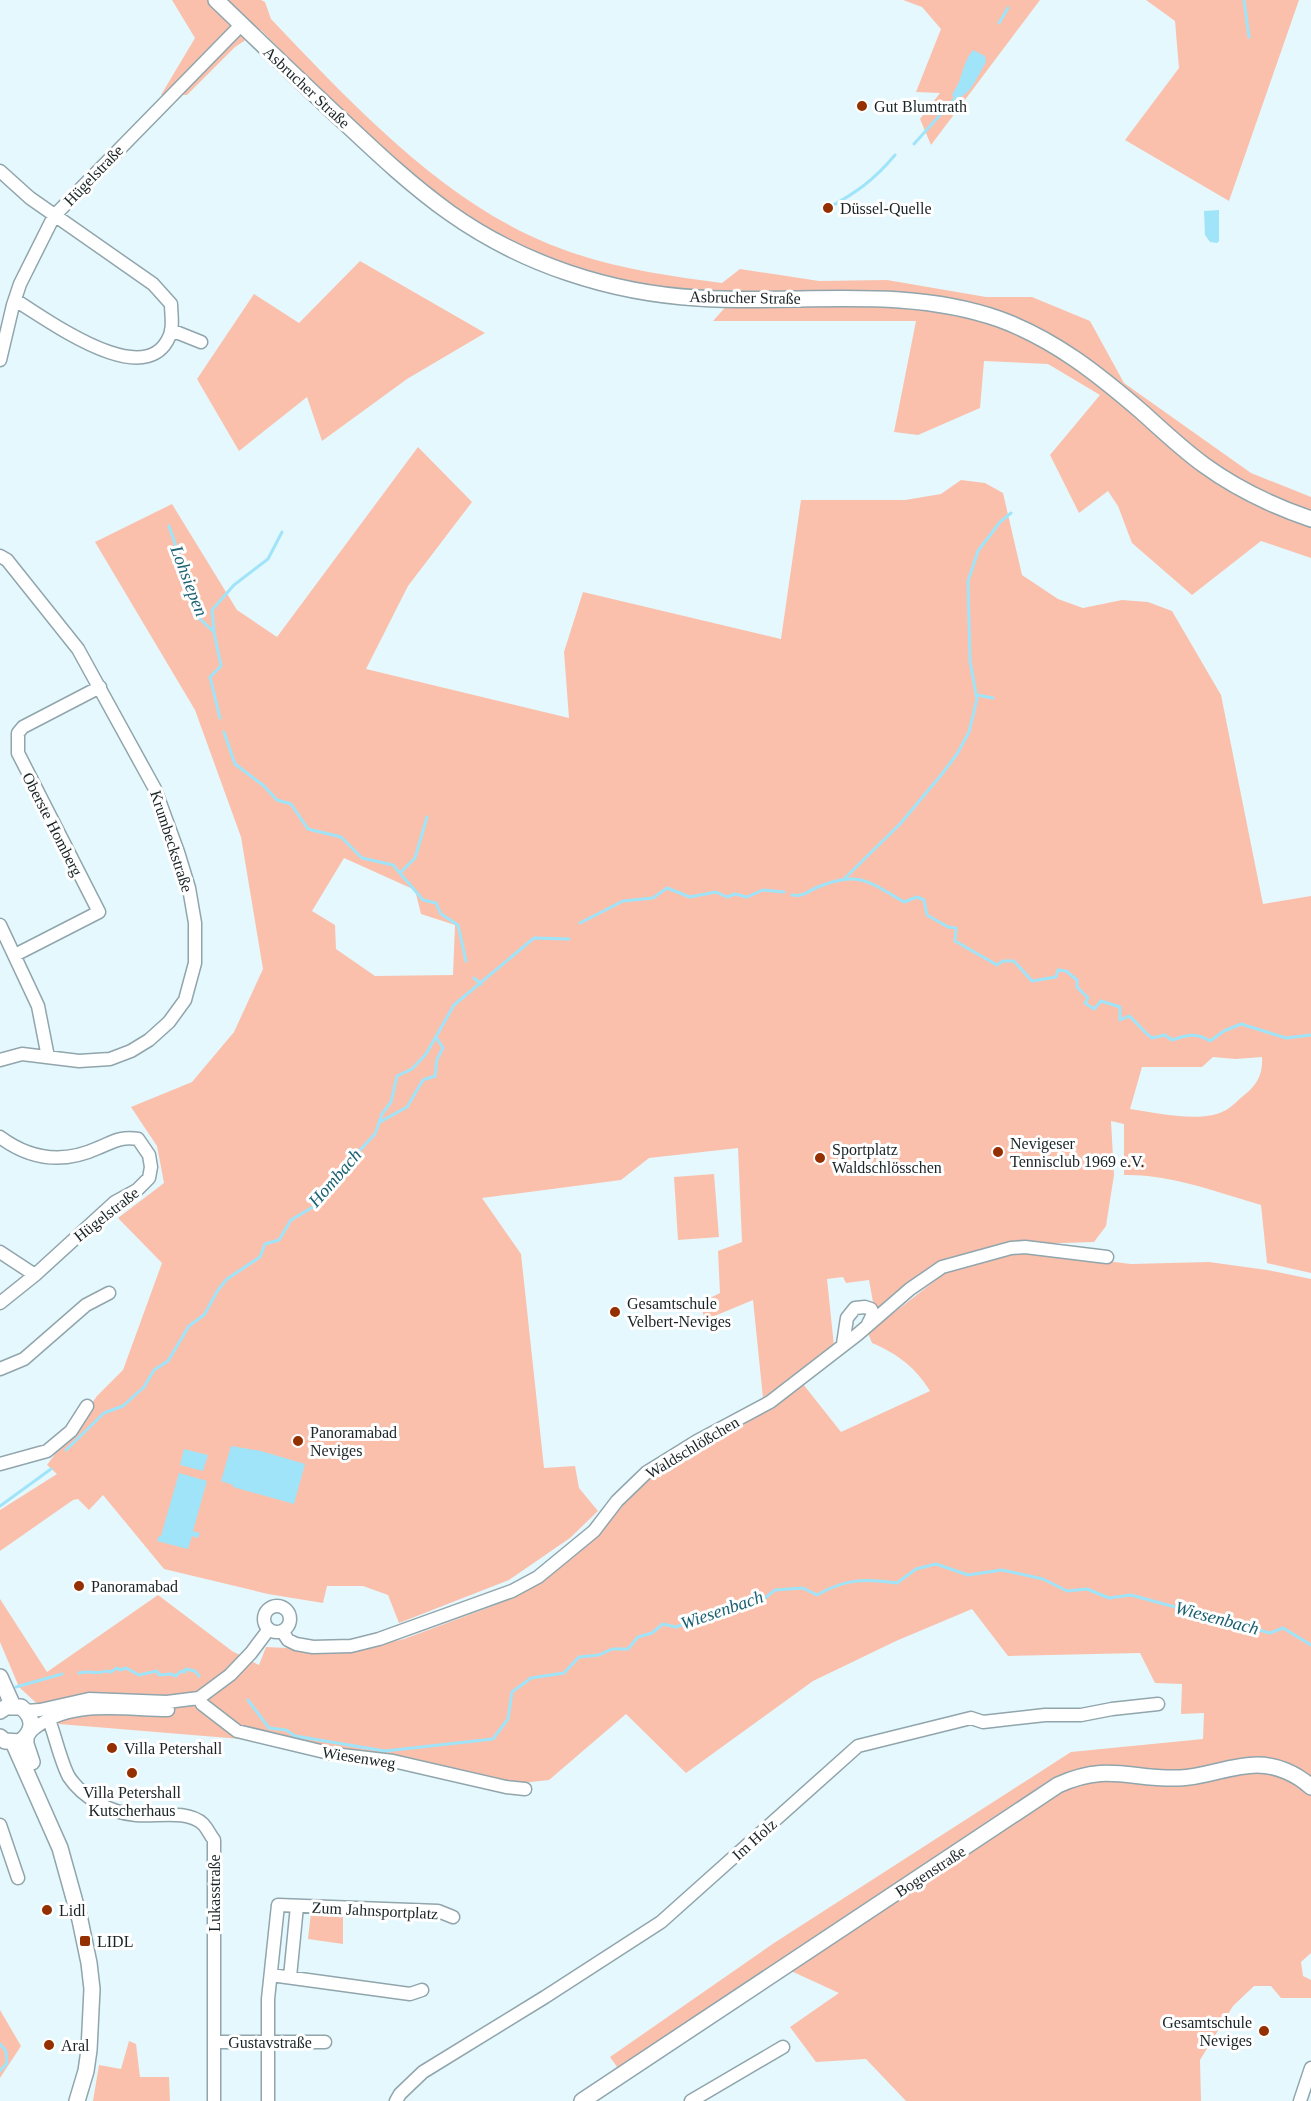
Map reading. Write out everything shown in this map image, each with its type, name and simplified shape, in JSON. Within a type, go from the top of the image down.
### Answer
[{"type":"main road","name":"Asbrucher Straße","points":[[216,0],[416,187],[451,214],[507,246],[580,277],[644,292],[728,299],[886,298],[939,304],[1001,320],[1060,348],[1083,364],[1205,466],[1279,508],[1311,519]]},
{"type":"main road","points":[[0,1677],[10,1709],[31,1717],[17,1737],[26,1744],[47,1803],[80,1920],[92,1989],[89,2050],[86,2071],[77,2101]]},
{"type":"main road","name":"Bogenstraße","points":[[582,2101],[1058,1785],[1078,1776],[1095,1772],[1112,1772],[1180,1778],[1257,1765],[1286,1771],[1311,1787]]},
{"type":"street","name":"Hügelstraße","points":[[0,360],[20,284],[54,216],[242,24]]},
{"type":"street","points":[[0,171],[54,216],[153,284],[171,304],[171,330],[164,345],[147,356],[135,358],[110,353],[73,336],[15,300]]},
{"type":"street","points":[[171,330],[201,342]]},
{"type":"street","name":"Krumbeckstraße","points":[[0,556],[7,560],[78,649],[155,789],[189,888],[195,923],[195,963],[185,1000],[169,1022],[149,1040],[131,1051],[110,1059],[79,1061],[22,1054],[0,1060]]},
{"type":"street","name":"Oberste Homberg","points":[[15,955],[99,912],[18,753],[17,739],[23,727],[100,687]]},
{"type":"street","points":[[0,926],[38,1006],[48,1057]]},
{"type":"street","name":"Hügelstraße","points":[[0,1137],[19,1149],[46,1158],[61,1159],[81,1155],[119,1138],[128,1137],[138,1139],[149,1155],[151,1167],[149,1178],[137,1190],[115,1202],[35,1275],[0,1303]]},
{"type":"street","name":"Waldschlößchen","points":[[282,1631],[288,1640],[296,1644],[314,1647],[351,1646],[388,1636],[512,1591],[538,1577],[594,1531],[617,1501],[647,1472],[697,1441],[770,1402],[910,1289],[942,1267],[984,1254],[1025,1247],[1107,1257]]},
{"type":"street","points":[[0,1252],[35,1275]]},
{"type":"street","points":[[0,1369],[24,1359],[86,1305],[109,1293]]},
{"type":"street","points":[[843,1344],[848,1318],[855,1308],[871,1309],[873,1314],[868,1325]]},
{"type":"street","points":[[0,1464],[47,1451],[71,1431],[87,1406]]},
{"type":"street","points":[[270,1608],[284,1609],[289,1617],[287,1627],[282,1631],[269,1629],[264,1616],[270,1608]]},
{"type":"street","points":[[17,1737],[49,1720],[91,1708],[168,1710],[191,1708],[217,1695],[235,1680],[269,1629]]},
{"type":"street","points":[[10,1709],[40,1710],[89,1699],[201,1701]]},
{"type":"street","name":"Wiesenweg","points":[[201,1701],[237,1731],[333,1754],[393,1761],[506,1787],[525,1789]]},
{"type":"street","name":"Im Holz","points":[[396,2101],[400,2094],[423,2072],[661,1922],[858,1746],[971,1718],[983,1722],[1045,1715],[1081,1715],[1158,1704]]},
{"type":"street","name":"Lukasstraße","points":[[49,1720],[69,1776],[88,1797],[105,1807],[120,1812],[192,1818],[203,1824],[214,1840],[214,2101]]},
{"type":"street","points":[[0,1825],[18,1878]]},
{"type":"street","name":"Zum Jahnsportplatz","points":[[268,2101],[268,1999],[278,1905],[438,1911],[453,1917]]},
{"type":"street","name":"Zum Jahnsportplatz","points":[[290,1977],[297,1906]]},
{"type":"street","points":[[271,1975],[410,1994],[422,1990]]},
{"type":"street","name":"Gustavstraße","points":[[214,2042],[325,2042]]},
{"type":"street","points":[[691,2101],[783,2047]]},
{"type":"street","points":[[1300,2101],[1311,2068]]},
{"type":"shaded area","points":[[172,0],[261,0],[265,2],[271,19],[335,85],[404,151],[441,181],[480,208],[520,231],[581,256],[661,274],[722,283],[740,269],[819,281],[887,280],[986,297],[1032,297],[1090,321],[1124,383],[1251,473],[1311,497],[1311,558],[1261,541],[1192,595],[1132,543],[1118,506],[1108,491],[1079,513],[1050,455],[1100,395],[1048,364],[984,361],[980,408],[918,435],[894,432],[916,321],[713,321],[737,294],[629,284],[559,264],[503,238],[453,208],[389,156],[335,106],[261,30],[235,47],[187,95],[161,95],[195,38]]},
{"type":"shaded area","points":[[903,0],[1040,0],[931,145],[920,119],[940,93],[916,92],[941,29],[922,7]]},
{"type":"shaded area","points":[[1146,0],[1299,0],[1229,201],[1125,140],[1179,68],[1175,21]]},
{"type":"shaded area","points":[[360,261],[485,333],[407,379],[322,441],[307,397],[239,451],[197,379],[254,294],[299,323]]},
{"type":"shaded area","points":[[418,447],[472,502],[408,586],[366,669],[569,718],[564,652],[583,592],[781,639],[801,500],[905,500],[941,494],[961,480],[985,483],[1003,493],[1022,575],[1058,599],[1083,608],[1122,600],[1148,602],[1172,611],[1221,695],[1263,904],[1311,896],[1311,1273],[1267,1263],[1261,1205],[1159,1177],[1124,1175],[1124,1124],[1111,1121],[1114,1175],[1106,1226],[1094,1242],[1029,1244],[943,1262],[929,1267],[875,1313],[869,1280],[846,1283],[843,1277],[827,1279],[834,1346],[798,1375],[763,1398],[753,1300],[705,1320],[700,1303],[720,1293],[718,1251],[742,1242],[738,1148],[649,1158],[621,1180],[482,1198],[521,1254],[544,1468],[575,1466],[579,1488],[598,1511],[570,1538],[509,1580],[399,1623],[388,1595],[363,1586],[327,1586],[323,1603],[268,1594],[164,1569],[103,1495],[89,1510],[78,1499],[73,1500],[0,1551],[0,1510],[57,1474],[47,1465],[97,1396],[123,1370],[162,1263],[118,1218],[164,1183],[157,1146],[131,1107],[192,1082],[234,1032],[263,969],[241,837],[195,710],[95,542],[172,504],[237,610],[277,637]],"holes":[[[344,858],[415,890],[421,914],[455,925],[453,975],[375,976],[336,949],[335,925],[312,911]],[[1213,1057],[1236,1059],[1262,1057],[1260,1074],[1255,1084],[1227,1110],[1214,1115],[1191,1117],[1130,1109],[1142,1067],[1202,1067]]]},
{"type":"shaded area","points":[[714,1174],[719,1237],[678,1240],[674,1177]]},
{"type":"shaded area","points":[[1024,1251],[1131,1264],[1209,1262],[1311,1279],[1311,1953],[1301,1962],[1303,1976],[1311,1980],[1311,1998],[1281,1998],[1271,1986],[1254,1986],[1233,2006],[1200,2060],[1201,2101],[906,2101],[866,2059],[816,2062],[790,2027],[839,1993],[791,1971],[625,2078],[610,2057],[774,1943],[1071,1752],[1203,1739],[1204,1713],[1181,1714],[1182,1684],[1155,1683],[1140,1653],[1008,1656],[972,1609],[896,1641],[813,1681],[686,1773],[626,1714],[549,1780],[512,1784],[278,1742],[59,1724],[19,1687],[0,1642],[0,1599],[47,1672],[158,1595],[232,1651],[259,1665],[266,1647],[352,1651],[404,1639],[514,1598],[558,1569],[602,1529],[642,1484],[689,1452],[773,1407],[803,1384],[841,1432],[930,1391],[906,1362],[872,1343],[868,1333],[946,1272],[1007,1252]]},
{"type":"shaded area","points":[[311,1912],[343,1914],[343,1944],[308,1939]]},
{"type":"shaded area","points":[[0,2010],[21,2046],[0,2078]]},
{"type":"shaded area","points":[[129,2041],[136,2044],[140,2077],[169,2077],[170,2101],[93,2101],[99,2065],[121,2069]]},
{"type":"water","points":[[973,50],[985,56],[986,62],[970,89],[955,99],[952,95]]},
{"type":"water","points":[[1219,210],[1219,241],[1210,242],[1205,235],[1204,211]]},
{"type":"water","points":[[231,1446],[261,1451],[305,1464],[294,1504],[233,1487],[221,1481]]},
{"type":"water","points":[[184,1449],[208,1455],[203,1471],[180,1465]]},
{"type":"water","points":[[179,1473],[207,1481],[193,1531],[200,1533],[198,1538],[192,1536],[188,1549],[157,1541],[161,1536]]},
{"type":"waterway","points":[[1244,0],[1249,37]]},
{"type":"waterway","points":[[999,23],[1008,8]]},
{"type":"waterway","points":[[914,144],[957,96]]},
{"type":"waterway","points":[[828,208],[864,185],[895,155]]},
{"type":"waterway","points":[[844,879],[900,824],[942,774],[957,754],[969,732],[977,699],[970,661],[968,581],[978,551],[1000,522],[1011,513]]},
{"type":"waterway","name":"Lohsiepen","points":[[169,526],[199,618],[214,632],[221,666],[210,677],[220,718]]},
{"type":"waterway","name":"Lohsiepen","points":[[214,631],[212,610],[234,585],[268,559],[282,532]]},
{"type":"waterway","points":[[977,695],[993,698]]},
{"type":"waterway","name":"Lohsiepen","points":[[224,732],[235,764],[264,786],[277,800],[291,804],[308,829],[341,837],[362,858],[393,865],[423,900],[436,903],[441,914],[458,925],[466,961]]},
{"type":"waterway","name":"Lohsiepen","points":[[400,873],[415,858],[427,817]]},
{"type":"waterway","name":"Hombach","points":[[792,895],[803,894],[832,882],[854,879],[872,884],[904,902],[917,897],[924,900],[927,915],[948,927],[956,928],[955,941],[997,965],[1003,961],[1014,961],[1032,981],[1056,977],[1058,970],[1066,971],[1077,980],[1077,987],[1088,998],[1085,1003],[1094,1009],[1101,1001],[1120,1007],[1120,1020],[1129,1016],[1152,1038],[1165,1035],[1172,1040],[1196,1035],[1210,1041],[1224,1031],[1241,1024],[1286,1038],[1311,1035]]},
{"type":"waterway","name":"Hombach","points":[[580,923],[623,901],[653,898],[667,888],[690,897],[716,892],[727,897],[735,894],[747,897],[763,890],[784,892]]},
{"type":"waterway","name":"Hombach","points":[[66,1450],[104,1413],[123,1406],[144,1387],[154,1370],[168,1361],[189,1326],[204,1315],[227,1279],[260,1257],[265,1244],[279,1240],[291,1220],[313,1207],[334,1174],[349,1162],[375,1134],[382,1114],[391,1102],[397,1076],[412,1069],[426,1054],[454,1005],[534,938],[569,939]]},
{"type":"waterway","name":"Hombach","points":[[474,978],[481,984]]},
{"type":"waterway","points":[[380,1122],[407,1107],[423,1080],[435,1076],[437,1059],[443,1048],[436,1037]]},
{"type":"waterway","name":"Hombach","points":[[0,1506],[51,1469]]},
{"type":"waterway","name":"Wiesenbach","points":[[248,1700],[269,1728],[286,1730],[295,1736],[385,1751],[493,1739],[508,1719],[512,1692],[531,1678],[564,1673],[579,1657],[599,1655],[612,1649],[628,1649],[638,1637],[652,1633],[663,1624],[676,1627],[707,1615],[729,1611],[742,1600],[765,1598],[775,1590],[803,1588],[817,1595],[855,1581],[897,1583],[916,1569],[936,1564],[968,1575],[1002,1570],[1043,1579],[1067,1591],[1087,1589],[1109,1598],[1131,1595],[1270,1633],[1283,1628],[1311,1645]]},
{"type":"waterway","name":"Wiesenbach","points":[[79,1673],[111,1672],[117,1668],[120,1670],[126,1668],[139,1675],[157,1671],[159,1675],[176,1676],[181,1671],[185,1672],[186,1669],[195,1671],[199,1676]]},
{"type":"waterway","name":"Wiesenbach","points":[[16,1687],[62,1674]]},
{"type":"waterway","points":[[0,2044],[6,2051],[7,2063],[0,2071]]},
{"type":"place","name":"Gut Blumtrath","points":[[862,106]]},
{"type":"place","name":"Düssel-Quelle","points":[[828,208]]},
{"type":"place","name":"Nevigeser Tennisclub 1969 e.V.","points":[[998,1152]]},
{"type":"place","name":"Sportplatz Waldschlösschen","points":[[820,1158]]},
{"type":"place","name":"Gesamtschule Velbert-Neviges","points":[[615,1312]]},
{"type":"place","name":"Panoramabad Neviges","points":[[298,1441]]},
{"type":"place","name":"Panoramabad","points":[[79,1586]]},
{"type":"place","name":"Villa Petershall","points":[[112,1748]]},
{"type":"place","name":"Villa Petershall Kutscherhaus","points":[[132,1773]]},
{"type":"place","name":"Lidl","points":[[47,1910]]},
{"type":"place","name":"LIDL","points":[[85,1941]]},
{"type":"place","name":"Gesamtschule Neviges","points":[[1264,2031]]},
{"type":"place","name":"Aral","points":[[49,2045]]}]
